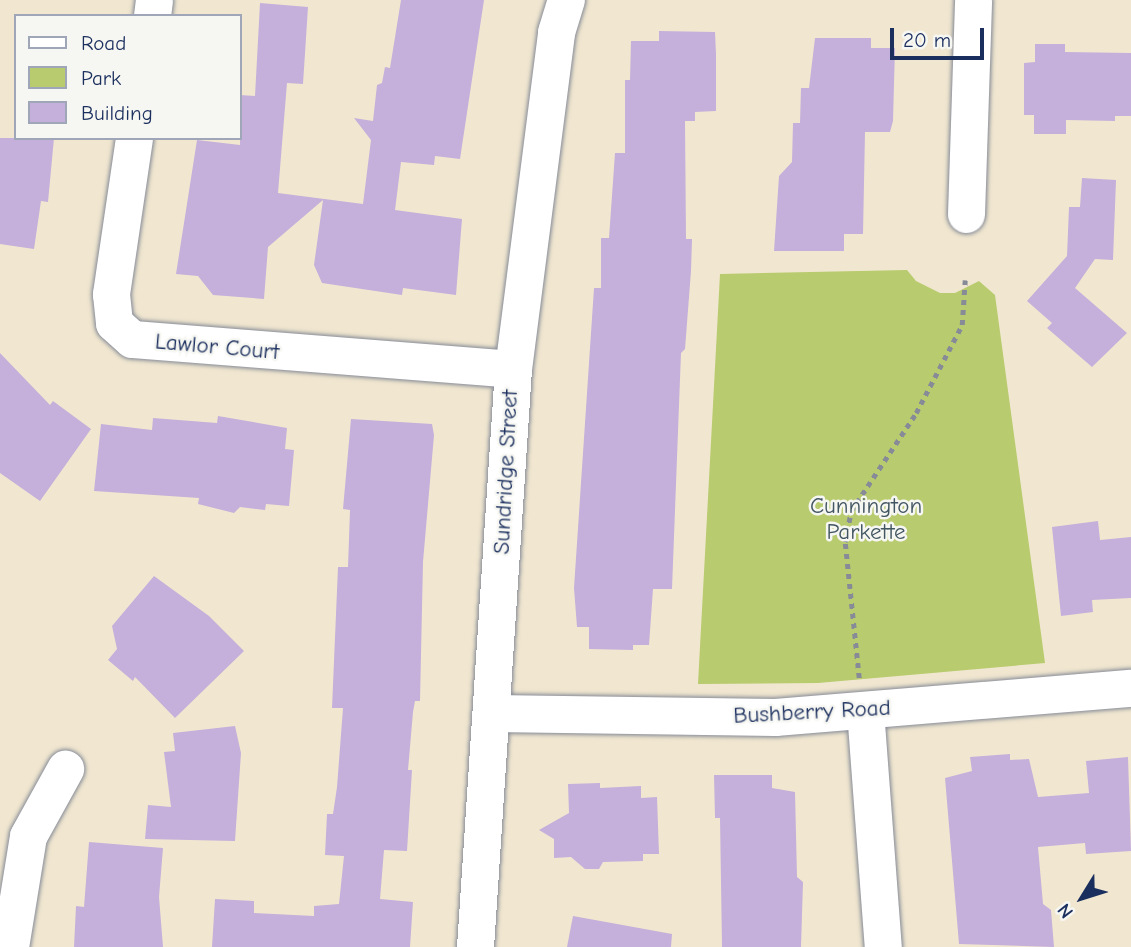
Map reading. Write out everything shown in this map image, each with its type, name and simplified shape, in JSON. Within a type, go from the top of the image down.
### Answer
[{"type":"street","name":"Sundridge Street","points":[[475,947],[513,369],[549,85],[566,0]]},
{"type":"street","points":[[965,214],[973,0]]},
{"type":"street","name":"Lawlor Court","points":[[134,140],[111,293],[114,323],[132,339],[513,369]]},
{"type":"street","name":"Bushberry Road","points":[[492,713],[775,717],[862,696],[1131,688]]},
{"type":"street","points":[[862,696],[883,947]]},
{"type":"street","points":[[10,947],[27,836],[65,769]]},
{"type":"path","points":[[862,696],[845,542],[851,511],[916,413],[962,325],[965,280]]},
{"type":"green space","name":"Cunnington Parkette","points":[[907,270],[916,281],[940,293],[955,293],[979,281],[995,295],[1045,663],[818,683],[698,684],[720,274]]},
{"type":"building","points":[[401,0],[484,0],[460,159],[435,156],[434,165],[401,162],[395,210],[462,219],[456,295],[403,288],[402,295],[322,283],[314,265],[323,200],[268,247],[264,299],[213,295],[198,276],[176,274],[197,140],[240,145],[242,140],[242,95],[255,96],[260,3],[308,7],[303,84],[287,83],[278,193],[363,204],[371,140],[354,118],[373,121],[377,85],[382,83],[385,67],[390,68]]},
{"type":"building","points":[[659,31],[715,32],[716,54],[716,111],[695,112],[695,121],[685,121],[686,239],[692,239],[685,349],[681,353],[672,589],[653,589],[649,645],[633,645],[633,650],[589,649],[589,627],[577,627],[574,588],[594,288],[601,288],[601,238],[609,238],[615,153],[625,153],[625,80],[630,80],[631,41],[659,41]]},
{"type":"building","points":[[815,38],[871,38],[871,48],[895,48],[893,121],[890,132],[865,132],[863,234],[844,234],[844,251],[774,251],[779,176],[792,162],[793,123],[800,123],[801,88],[809,88]]},
{"type":"building","points":[[1035,44],[1065,44],[1065,52],[1131,53],[1131,116],[1115,116],[1115,121],[1066,120],[1066,134],[1034,134],[1034,115],[1024,115],[1024,63],[1035,62]]},
{"type":"building","points":[[0,138],[54,140],[48,202],[41,201],[34,249],[0,244]]},
{"type":"building","points":[[1082,178],[1116,180],[1113,260],[1095,259],[1075,288],[1127,333],[1092,367],[1047,328],[1052,323],[1027,301],[1067,256],[1069,207],[1080,207]]},
{"type":"building","points":[[0,353],[50,405],[53,401],[91,429],[40,501],[0,473]]},
{"type":"building","points":[[218,416],[287,428],[285,449],[294,450],[289,506],[266,504],[265,510],[240,507],[234,513],[198,504],[199,498],[94,491],[101,424],[152,430],[153,418],[217,423]]},
{"type":"building","points":[[351,419],[432,424],[434,435],[423,562],[420,701],[415,701],[413,712],[408,770],[412,770],[407,851],[384,850],[380,899],[413,902],[410,947],[212,947],[215,899],[254,901],[254,913],[314,916],[314,906],[339,904],[344,856],[325,855],[327,814],[333,814],[337,787],[343,708],[332,708],[338,567],[348,567],[350,510],[343,509]]},
{"type":"building","points":[[1098,521],[1100,540],[1131,537],[1131,598],[1092,600],[1093,612],[1061,616],[1052,527]]},
{"type":"building","points":[[154,576],[209,616],[244,651],[175,718],[135,677],[133,681],[108,660],[117,649],[112,626]]},
{"type":"building","points":[[235,726],[241,753],[235,841],[145,839],[148,805],[171,807],[164,752],[175,751],[173,733]]},
{"type":"building","points":[[1010,754],[1010,760],[1029,759],[1038,797],[1089,793],[1086,761],[1128,757],[1131,851],[1086,854],[1085,843],[1038,847],[1043,904],[1051,910],[1054,947],[959,944],[945,778],[972,771],[970,757]]},
{"type":"building","points":[[714,775],[772,775],[772,788],[795,792],[797,877],[803,882],[801,947],[722,947],[720,818],[715,818]]},
{"type":"building","points":[[600,783],[600,788],[641,786],[641,798],[657,797],[659,854],[643,854],[643,861],[603,862],[599,869],[585,869],[571,857],[554,858],[554,839],[539,830],[569,813],[568,784]]},
{"type":"building","points":[[89,842],[163,848],[159,897],[163,947],[74,947],[76,906],[84,907]]},
{"type":"building","points":[[573,916],[672,934],[671,947],[567,947]]}]
